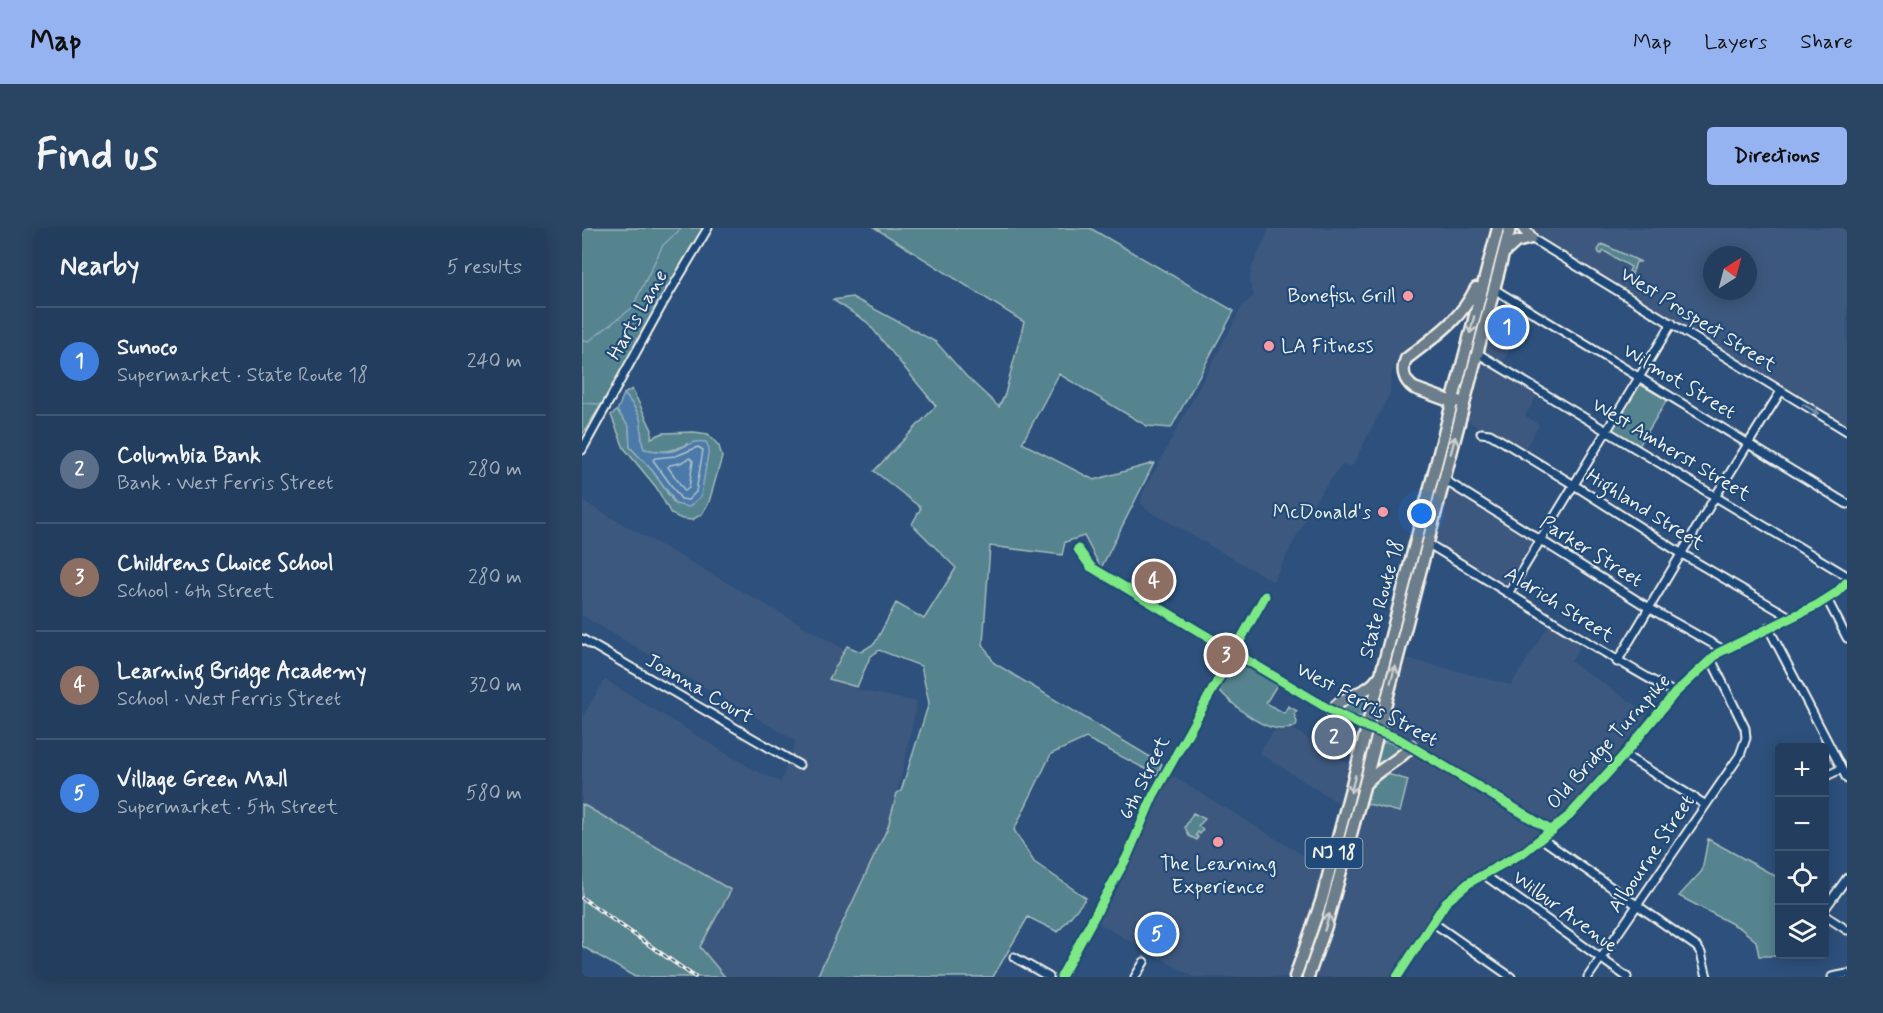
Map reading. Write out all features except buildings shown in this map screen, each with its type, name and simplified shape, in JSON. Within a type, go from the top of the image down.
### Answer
[{"type":"highway","name":"State Route 18","points":[[1308,977],[1326,926],[1365,783],[1380,674],[1498,228]]},
{"type":"highway","name":"State Route 18","points":[[1296,977],[1318,914],[1427,543],[1510,228]]},
{"type":"highway","points":[[1503,254],[1516,242],[1531,238],[1523,228]]},
{"type":"highway","points":[[1465,399],[1452,402],[1409,385],[1402,367],[1406,359],[1455,320],[1467,307],[1486,269]]},
{"type":"highway","points":[[1332,711],[1341,700],[1367,690],[1380,674]]},
{"type":"highway","points":[[1365,783],[1377,771],[1404,754],[1411,746]]},
{"type":"street","name":"Harts Lane","points":[[582,450],[708,228]]},
{"type":"street","name":"West Prospect Street","points":[[1531,238],[1847,431]]},
{"type":"street","name":"Wilmot Street","points":[[1494,289],[1847,504]]},
{"type":"street","points":[[1509,592],[1672,323]]},
{"type":"street","name":"West Amherst Street","points":[[1477,353],[1847,576]]},
{"type":"street","points":[[1617,662],[1780,391]]},
{"type":"street","name":"Highland Street","points":[[1481,433],[1490,434],[1682,554],[1790,617]]},
{"type":"street","name":"Parker Street","points":[[1443,479],[1649,609],[1722,649]]},
{"type":"street","name":"Aldrich Street","points":[[1427,543],[1509,592],[1617,662],[1675,693]]},
{"type":"street","name":"West Ferris Street","points":[[1078,549],[1091,567],[1332,711],[1411,746],[1552,831]]},
{"type":"street","name":"Old Bridge Turnpike","points":[[1398,977],[1446,902],[1460,889],[1524,852],[1552,831],[1586,799],[1675,693],[1722,649],[1824,600],[1836,593],[1847,582]]},
{"type":"street","name":"6th Street","points":[[1061,977],[1127,857],[1153,796],[1265,596]]},
{"type":"street","points":[[1824,600],[1829,603],[1847,639]]},
{"type":"street","points":[[1768,627],[1847,779]]},
{"type":"street","name":"Joanna Court","points":[[582,639],[799,765]]},
{"type":"street","name":"Albourne Street","points":[[1587,977],[1742,749],[1746,738],[1745,728],[1711,659]]},
{"type":"street","points":[[1624,755],[1706,805]]},
{"type":"street","points":[[1829,775],[1841,770]]},
{"type":"street","points":[[1542,839],[1697,947],[1701,953],[1707,977]]},
{"type":"street","name":"Wilbur Avenue","points":[[1483,874],[1600,958],[1617,974],[1627,977]]},
{"type":"street","points":[[1828,905],[1847,878]]},
{"type":"street","points":[[1829,918],[1847,930]]},
{"type":"street","points":[[1432,922],[1511,977]]},
{"type":"street","points":[[1014,957],[1049,977]]},
{"type":"street","points":[[1135,977],[1144,962]]},
{"type":"street","points":[[1832,977],[1847,974]]},
{"type":"shaded area","points":[[1270,228],[1498,228],[1486,269],[1467,307],[1455,320],[1395,367],[1391,375],[1390,393],[1352,466],[1342,465],[1317,498],[1273,581],[1147,510],[1141,503],[1142,495],[1243,305],[1254,296],[1250,284],[1251,269]]},
{"type":"shaded area","points":[[1523,228],[1847,228],[1847,431],[1560,255]]},
{"type":"shaded area","points":[[1488,310],[1521,330],[1500,366],[1540,391],[1525,416],[1539,425],[1522,454],[1460,416]]},
{"type":"shaded area","points":[[1443,479],[1542,540],[1509,592],[1427,543]]},
{"type":"shaded area","points":[[582,501],[858,657],[854,689],[917,702],[888,827],[817,977],[725,977],[700,947],[730,890],[582,804],[582,718],[605,680],[752,769],[781,782],[796,741],[582,615]]},
{"type":"shaded area","points":[[1552,620],[1584,640],[1571,662],[1655,718],[1552,831],[1483,874],[1446,902],[1397,977],[1308,977],[1397,656],[1511,685]]},
{"type":"shaded area","points":[[1291,728],[1357,769],[1347,805],[1337,802],[1259,753],[1273,732]]},
{"type":"shaded area","points":[[1166,772],[1329,871],[1295,977],[1194,977],[1093,920]]},
{"type":"green space","points":[[582,228],[709,228],[689,266],[582,435]]},
{"type":"green space","points":[[875,228],[1090,228],[1234,311],[1171,428],[1147,426],[1059,374],[1022,443],[1094,480],[1154,463],[1101,568],[1084,536],[1065,542],[1062,555],[990,546],[983,644],[994,663],[1162,764],[1157,775],[1086,738],[1051,754],[1014,830],[1034,862],[1086,898],[1058,932],[1028,917],[993,977],[817,977],[888,827],[897,793],[901,791],[929,703],[921,666],[879,650],[870,657],[857,687],[829,679],[847,646],[861,652],[875,643],[896,603],[924,619],[956,568],[912,524],[921,508],[874,471],[936,406],[867,322],[833,300],[852,297],[936,342],[966,376],[999,407],[1005,394],[1024,322]]},
{"type":"green space","points":[[1602,244],[1641,262],[1636,262],[1632,274],[1629,271],[1631,267],[1604,251],[1599,253],[1598,250]]},
{"type":"green space","points":[[1639,384],[1667,400],[1639,446],[1614,431],[1613,428]]},
{"type":"green space","points":[[632,389],[652,430],[651,438],[663,433],[694,432],[708,434],[719,446],[722,457],[709,502],[702,514],[692,520],[671,514],[656,487],[624,448],[611,415],[617,411],[629,426],[630,447],[652,470],[675,504],[687,444],[666,451],[644,449],[639,416],[624,394]]},
{"type":"green space","points":[[1238,659],[1278,683],[1266,703],[1284,713],[1288,706],[1297,711],[1294,714],[1296,726],[1286,729],[1264,725],[1243,712],[1218,689]]},
{"type":"green space","points":[[1370,692],[1364,717],[1354,716],[1340,710],[1340,705]]},
{"type":"green space","points":[[1385,741],[1402,747],[1402,751],[1375,767],[1380,742]]},
{"type":"green space","points":[[1388,769],[1387,774],[1408,780],[1400,812],[1364,803],[1369,786]]},
{"type":"green space","points":[[582,804],[731,890],[700,947],[725,977],[635,977],[582,946]]},
{"type":"green space","points":[[1193,813],[1205,819],[1198,826],[1203,830],[1196,835],[1197,840],[1189,836],[1185,827]]},
{"type":"green space","points":[[1708,839],[1775,876],[1775,956],[1759,956],[1756,941],[1740,928],[1679,896],[1702,871]]},
{"type":"water","points":[[624,394],[639,416],[644,449],[669,452],[693,443],[706,442],[709,448],[701,496],[689,507],[675,504],[652,470],[630,447],[629,426],[617,411]]},
{"type":"waterway","points":[[582,340],[589,341],[632,308],[663,245],[682,228]]},
{"type":"waterway","points":[[582,403],[599,404]]},
{"type":"railway","points":[[582,898],[695,977]]},
{"type":"cycle path","points":[[1078,549],[1091,567],[1332,711],[1399,739],[1552,831]]},
{"type":"cycle path","points":[[1397,977],[1446,902],[1470,882],[1524,852],[1569,816],[1624,755],[1675,693],[1718,653],[1817,605],[1836,593],[1847,582]]},
{"type":"cycle path","points":[[1061,977],[1127,857],[1153,796],[1265,596]]},
{"type":"place","name":"Bonefish Grill","points":[[1408,296]]},
{"type":"place","name":"Sunoco","points":[[1507,327]]},
{"type":"place","name":"LA Fitness","points":[[1269,346]]},
{"type":"place","name":"McDonald's","points":[[1383,512]]},
{"type":"place","name":"Learning Bridge Academy","points":[[1154,581]]},
{"type":"place","name":"Childrens Choice School","points":[[1226,655]]},
{"type":"place","name":"Columbia Bank","points":[[1334,737]]},
{"type":"place","name":"The Learning Experience","points":[[1218,842]]},
{"type":"place","name":"Village Green Mall","points":[[1157,934]]}]
